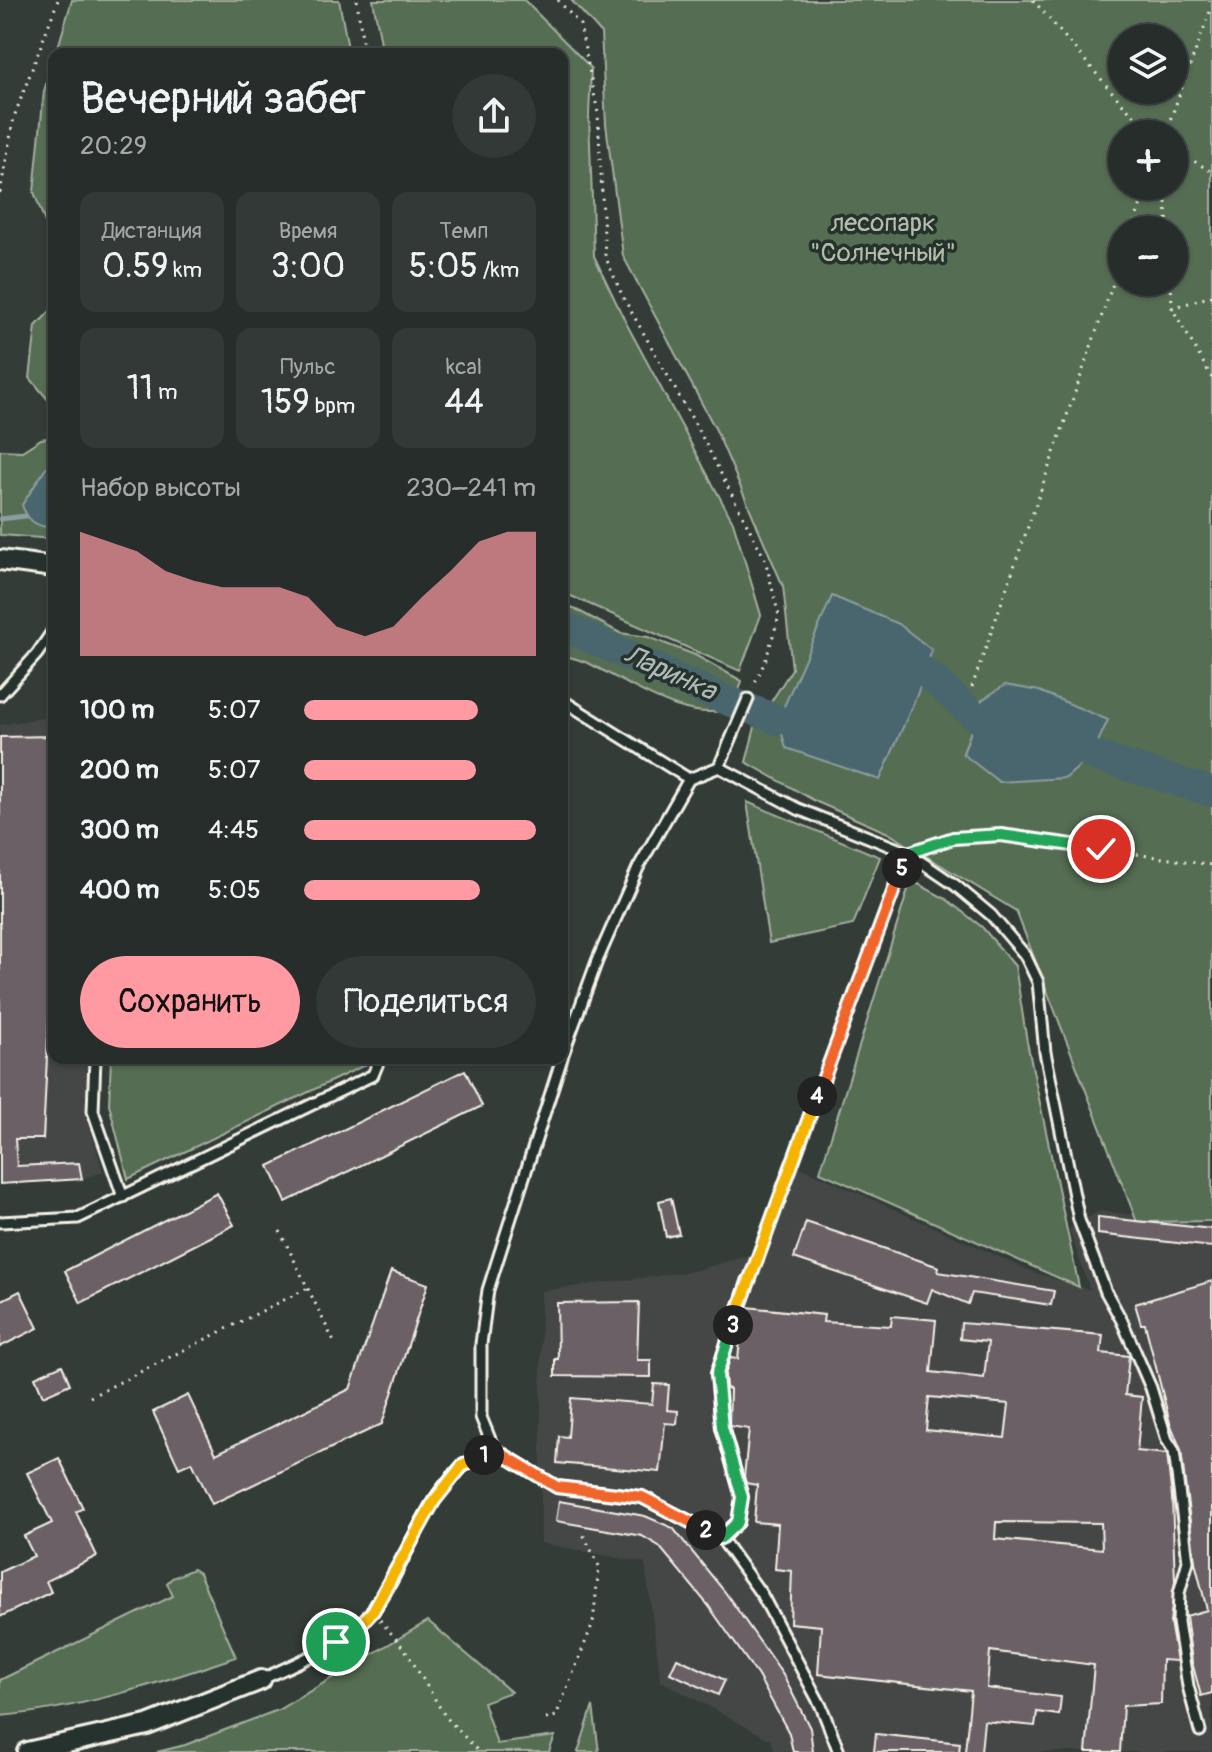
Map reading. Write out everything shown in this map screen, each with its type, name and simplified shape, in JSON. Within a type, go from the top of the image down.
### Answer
[{"type":"street","points":[[0,560],[48,566]]},
{"type":"street","points":[[27,1752],[147,1725],[261,1680]]},
{"type":"lane","points":[[0,695],[48,638]]},
{"type":"lane","points":[[568,1041],[597,961],[638,868],[689,779],[719,767],[748,699]]},
{"type":"lane","points":[[568,704],[689,779]]},
{"type":"lane","points":[[719,767],[798,809],[908,853],[955,885],[991,915],[1025,955],[1038,982],[1045,1052],[1079,1220],[1106,1292],[1151,1388],[1167,1440],[1174,1451],[1188,1561],[1179,1593],[1178,1622],[1188,1686],[1200,1731]]},
{"type":"lane","points":[[95,1064],[93,1111],[123,1197]]},
{"type":"lane","points":[[0,1222],[78,1218],[373,1075],[378,1064]]},
{"type":"lane","points":[[560,1064],[488,1290],[481,1344],[481,1417],[494,1449],[557,1487],[642,1497],[721,1538],[762,1595],[821,1706],[839,1752]]},
{"type":"lane","points":[[721,1538],[738,1522],[742,1497],[722,1427],[717,1374],[748,1280]]},
{"type":"lane","points":[[261,1680],[336,1642],[358,1627],[373,1611],[434,1501],[462,1466],[494,1449]]},
{"type":"path","points":[[0,193],[14,117],[58,0]]},
{"type":"path","points":[[357,0],[363,48]]},
{"type":"path","points":[[558,0],[580,25],[598,113],[605,256],[623,297],[699,431],[765,559],[779,616],[766,659],[748,699]]},
{"type":"path","points":[[1033,0],[1139,120]]},
{"type":"path","points":[[1170,120],[1212,6]]},
{"type":"path","points":[[1188,157],[1212,172]]},
{"type":"path","points":[[972,687],[1109,296]]},
{"type":"path","points":[[1172,296],[1172,308],[1212,378]]},
{"type":"path","points":[[1172,308],[1212,296]]},
{"type":"path","points":[[748,1280],[908,853],[953,838],[1001,835],[1212,865]]},
{"type":"path","points":[[280,1231],[335,1344]]},
{"type":"path","points":[[90,1397],[308,1288]]},
{"type":"path","points":[[546,1719],[556,1716],[593,1623],[599,1566],[583,1534]]},
{"type":"path","points":[[373,1611],[406,1651],[445,1716],[479,1752]]},
{"type":"shaded area","points":[[48,717],[48,1064],[87,1064],[85,1111],[103,1172],[82,1179],[0,1184],[0,725]]},
{"type":"shaded area","points":[[787,1161],[1033,1272],[1090,1290],[1069,1229],[1099,1211],[1212,1224],[1212,1752],[775,1752],[771,1740],[661,1681],[645,1563],[541,1543],[541,1291],[694,1271],[753,1254]]},
{"type":"green space","points":[[72,0],[339,0],[348,48],[58,48]]},
{"type":"green space","points":[[373,0],[524,0],[591,68],[589,116],[594,256],[625,321],[733,522],[761,615],[740,671],[568,595],[568,48],[382,48]]},
{"type":"green space","name":"лесопарк \"Солнечный\"","points":[[571,0],[1212,0],[1212,1221],[1137,1222],[1016,911],[888,833],[817,802],[746,762],[755,727],[792,669],[783,586],[716,430],[623,256],[606,124],[601,33]],"holes":[[[982,700],[1107,720],[963,753]]]},
{"type":"green space","points":[[48,78],[48,230],[34,192],[44,91]]},
{"type":"green space","points":[[48,313],[48,400],[30,378],[36,326]]},
{"type":"green space","points":[[48,438],[48,539],[0,535],[0,450],[22,451]]},
{"type":"green space","points":[[568,605],[620,633],[648,637],[695,655],[742,681],[734,707],[717,712],[699,711],[661,700],[589,663],[568,657]]},
{"type":"green space","points":[[747,802],[880,857],[853,925],[769,943]]},
{"type":"green space","points":[[911,880],[946,899],[982,927],[1015,966],[1027,1042],[1079,1287],[820,1172]]},
{"type":"green space","points":[[111,1064],[367,1064],[128,1179],[109,1104]]},
{"type":"green space","points":[[193,1569],[199,1573],[236,1657],[90,1701],[0,1716],[0,1680],[173,1596],[167,1583]]},
{"type":"green space","points":[[428,1621],[511,1692],[483,1702],[497,1744],[555,1736],[549,1752],[157,1752],[185,1745],[278,1710]]},
{"type":"green space","points":[[593,1706],[599,1752],[578,1752]]},
{"type":"water","points":[[48,465],[48,527],[34,522],[22,505]]},
{"type":"water","points":[[832,596],[899,624],[932,650],[917,695],[880,780],[786,748],[778,720]]},
{"type":"water","points":[[1005,685],[1039,691],[1108,720],[1092,755],[1066,778],[999,782],[963,754],[982,700]]},
{"type":"building","points":[[48,736],[48,1036],[43,1139],[15,1139],[17,1166],[79,1163],[82,1179],[0,1184],[0,737]]},
{"type":"building","points":[[465,1070],[482,1106],[286,1202],[269,1166]]},
{"type":"building","points":[[217,1193],[234,1225],[81,1303],[65,1271]]},
{"type":"building","points":[[671,1198],[679,1234],[666,1237],[659,1201]]},
{"type":"building","points":[[1098,1217],[1212,1229],[1212,1247],[1098,1234]]},
{"type":"building","points":[[806,1222],[939,1267],[938,1272],[1054,1291],[1051,1305],[972,1293],[968,1304],[932,1289],[927,1303],[794,1258]]},
{"type":"building","points":[[391,1271],[428,1284],[382,1424],[212,1504],[192,1462],[179,1468],[153,1412],[188,1395],[216,1454],[350,1389]]},
{"type":"building","points":[[1212,1281],[1212,1693],[1201,1696],[1192,1662],[1186,1616],[1207,1610],[1195,1562],[1181,1450],[1170,1423],[1145,1324],[1141,1324],[1135,1304]]},
{"type":"building","points":[[20,1291],[38,1328],[0,1347],[0,1301]]},
{"type":"building","points":[[639,1302],[637,1360],[651,1360],[651,1377],[555,1376],[555,1359],[558,1359],[557,1303]]},
{"type":"building","points":[[747,1307],[824,1315],[823,1322],[891,1326],[892,1316],[936,1320],[931,1372],[984,1378],[988,1342],[960,1339],[961,1323],[1103,1335],[1101,1353],[1129,1356],[1125,1395],[1142,1397],[1137,1451],[1167,1454],[1175,1581],[1170,1622],[1177,1661],[1162,1660],[1161,1704],[1123,1706],[1120,1752],[1086,1752],[1094,1665],[990,1651],[987,1688],[1061,1697],[1059,1715],[1037,1712],[1035,1726],[984,1721],[981,1752],[965,1752],[971,1691],[818,1674],[821,1626],[790,1623],[792,1571],[775,1569],[778,1524],[754,1522],[757,1485],[746,1483],[744,1477],[749,1429],[729,1426],[730,1389],[726,1388],[725,1375],[730,1358],[738,1359]],"holes":[[[929,1397],[1009,1404],[1005,1438],[926,1430]],[[996,1522],[1101,1523],[1102,1549],[995,1539]]]},
{"type":"building","points":[[62,1365],[70,1384],[43,1396],[35,1377]]},
{"type":"building","points":[[654,1384],[669,1385],[667,1410],[678,1411],[677,1424],[665,1423],[660,1472],[557,1463],[559,1436],[568,1437],[571,1398],[652,1404]]},
{"type":"building","points":[[59,1458],[83,1508],[76,1512],[97,1556],[46,1581],[51,1592],[0,1617],[0,1572],[34,1556],[24,1536],[52,1523],[27,1473]]},
{"type":"building","points":[[559,1501],[645,1516],[673,1528],[725,1592],[783,1675],[810,1728],[813,1752],[793,1752],[789,1733],[758,1676],[708,1605],[659,1546],[642,1536],[556,1521]]},
{"type":"building","points":[[677,1658],[725,1680],[718,1695],[670,1673]]},
{"type":"building","points":[[876,1734],[960,1743],[959,1752],[874,1752]]},
{"type":"waterway","name":"Ларинка","points":[[0,519],[26,516]]},
{"type":"waterway","name":"Ларинка","points":[[568,628],[711,694],[778,720]]},
{"type":"waterway","name":"Ларинка","points":[[925,672],[976,717]]},
{"type":"waterway","name":"Ларинка","points":[[1092,755],[1212,792]]},
{"type":"route","points":[[336,1642],[358,1627],[373,1611],[434,1501],[462,1466],[494,1449],[557,1487],[642,1497],[721,1538],[738,1522],[742,1497],[722,1427],[717,1374],[748,1280],[908,853],[953,838],[1001,835],[1101,849]]}]
